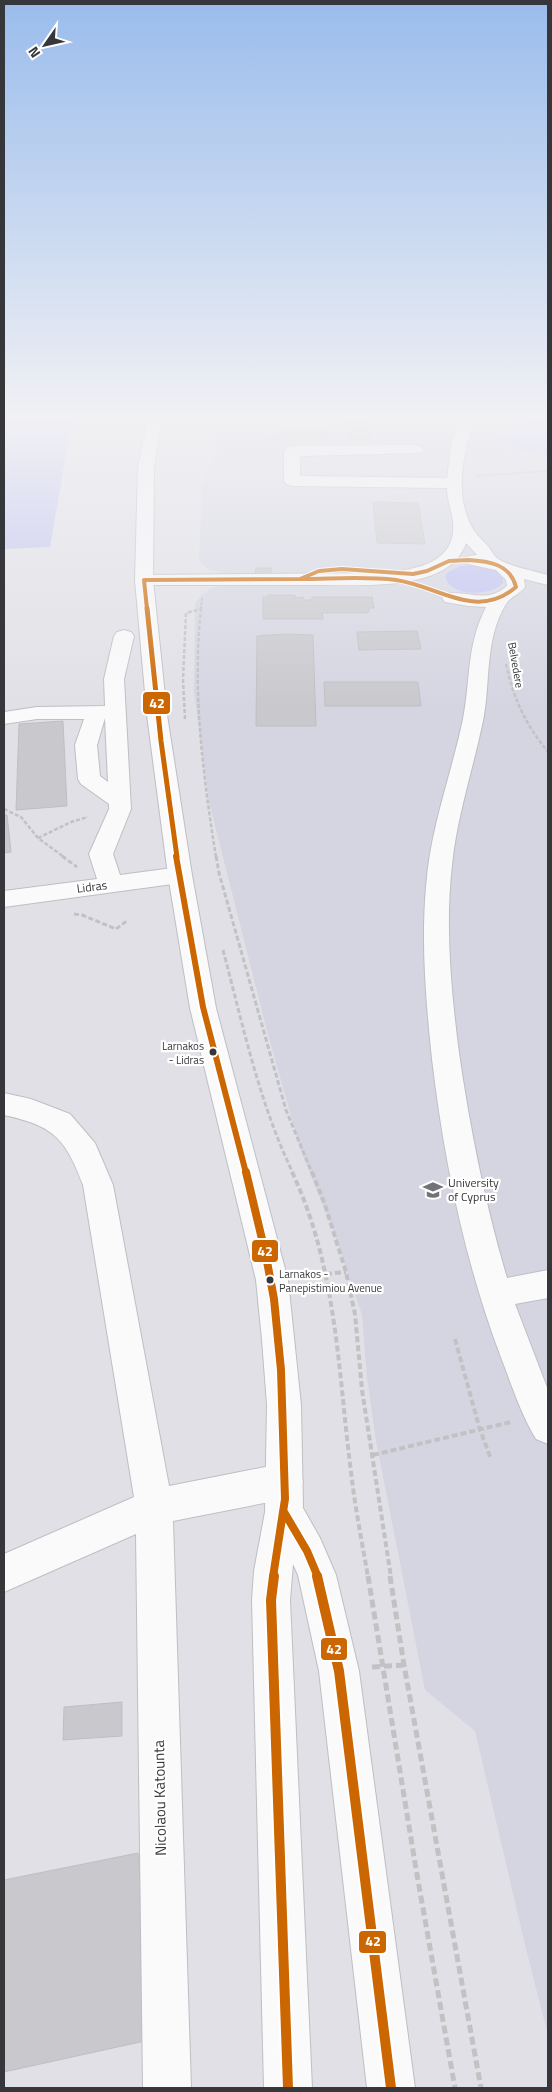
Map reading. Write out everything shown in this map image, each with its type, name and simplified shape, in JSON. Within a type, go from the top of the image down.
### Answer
[{"type":"street","points":[[145,512],[144,580],[157,715],[180,874],[203,1008],[272,1280],[279,1340],[284,1405],[285,1496],[272,1571],[271,1600],[288,2088]]},
{"type":"street","points":[[459,512],[466,532],[499,566],[514,574],[516,587],[505,595],[490,615],[482,638],[478,688],[471,731],[452,799],[440,865],[436,942],[440,1011],[468,1193],[496,1294],[545,1421]]},
{"type":"street","points":[[461,520],[455,550],[428,574],[427,581],[431,587],[445,596],[476,602],[527,588],[548,586]]},
{"type":"street","points":[[144,580],[229,578],[359,579],[393,577],[412,574],[464,559],[499,566],[548,580]]},
{"type":"street","points":[[300,579],[315,572],[337,570],[371,570],[412,574]]},
{"type":"street","points":[[359,579],[412,583],[465,604],[474,615],[482,638]]},
{"type":"street","points":[[119,805],[89,779],[86,745],[106,712],[124,636]]},
{"type":"street","points":[[4,718],[37,713],[106,712]]},
{"type":"street","points":[[105,885],[101,854],[119,805],[106,712]]},
{"type":"street","name":"Lidras","points":[[4,899],[180,874]]},
{"type":"street","name":"Nicolaou Katounta","points":[[4,1104],[31,1110],[60,1122],[85,1151],[98,1185],[154,1507],[167,2088]]},
{"type":"street","points":[[496,1294],[548,1284]]},
{"type":"street","points":[[4,1573],[154,1507],[285,1496]]},
{"type":"street","points":[[285,1496],[317,1575],[339,1670],[391,2088]]},
{"type":"path","points":[[202,592],[199,721],[210,819],[219,873],[286,1110],[325,1205],[346,1272],[355,1314],[362,1390],[404,1664],[480,2088]]},
{"type":"path","points":[[185,727],[183,680],[186,613],[201,608]]},
{"type":"path","name":"Belvedere","points":[[505,662],[512,696],[530,729],[548,752]]},
{"type":"path","points":[[38,838],[71,822],[119,805]]},
{"type":"path","points":[[4,809],[20,817],[38,838],[105,885]]},
{"type":"path","points":[[68,914],[82,915],[116,929],[128,920]]},
{"type":"path","points":[[221,943],[257,1078],[280,1149],[298,1185],[312,1222],[326,1274],[336,1328],[351,1473],[416,1869],[455,2088]]},
{"type":"path","points":[[326,1274],[346,1272]]},
{"type":"path","points":[[454,1339],[480,1430],[492,1459]]},
{"type":"path","points":[[373,1455],[480,1430],[545,1421]]},
{"type":"shaded area","points":[[4,512],[56,512],[50,547],[4,549]]},
{"type":"shaded area","name":"University of Cyprus","points":[[201,512],[548,512],[548,2035],[475,1731],[425,1690],[376,1441],[367,1377],[362,1315],[334,1233],[300,1148],[267,1031],[209,802],[194,692],[195,604],[201,595],[212,588],[225,585],[228,574],[209,570],[199,561]]},
{"type":"shaded area","points":[[460,566],[480,566],[494,569],[499,572],[503,583],[489,591],[471,593],[454,588],[448,583],[445,576],[448,572]]},
{"type":"building","points":[[374,512],[419,512],[425,544],[377,543]]},
{"type":"building","points":[[256,568],[271,568],[271,575],[255,574]]},
{"type":"building","points":[[268,595],[295,595],[295,598],[303,597],[304,600],[312,600],[312,597],[372,597],[374,608],[369,608],[369,612],[365,613],[322,613],[323,619],[263,619],[263,597],[268,597]]},
{"type":"building","points":[[417,631],[421,649],[359,650],[357,632]]},
{"type":"building","points":[[313,635],[316,726],[256,726],[257,636]]},
{"type":"building","points":[[324,682],[418,682],[421,706],[325,706]]},
{"type":"building","points":[[63,721],[67,806],[16,810],[19,724]]},
{"type":"building","points":[[4,815],[7,815],[11,852],[4,853]]},
{"type":"building","points":[[122,1702],[122,1736],[63,1740],[64,1707]]},
{"type":"building","points":[[138,1853],[154,2039],[4,2072],[4,1880]]},
{"type":"transit line","name":"42","points":[[468,560],[484,561],[505,568],[514,579],[516,587],[496,599],[472,602],[454,598],[417,584],[394,580],[354,578],[300,579],[319,571],[342,569],[413,574],[427,571],[449,561],[468,560]]},
{"type":"transit line","name":"42","points":[[288,2088],[271,1600],[285,1499],[280,1355],[274,1299],[266,1256],[257,1215],[212,1049],[193,954],[168,795],[144,580],[300,579]]},
{"type":"transit line","name":"42","points":[[284,1512],[307,1551],[317,1575],[339,1671],[391,2088]]},
{"type":"place","name":"Larnakos - Lidras","points":[[213,1052]]},
{"type":"place","name":"University of Cyprus","points":[[433,1190]]},
{"type":"place","name":"Larnakos - Panepistimiou Avenue","points":[[270,1280]]}]
